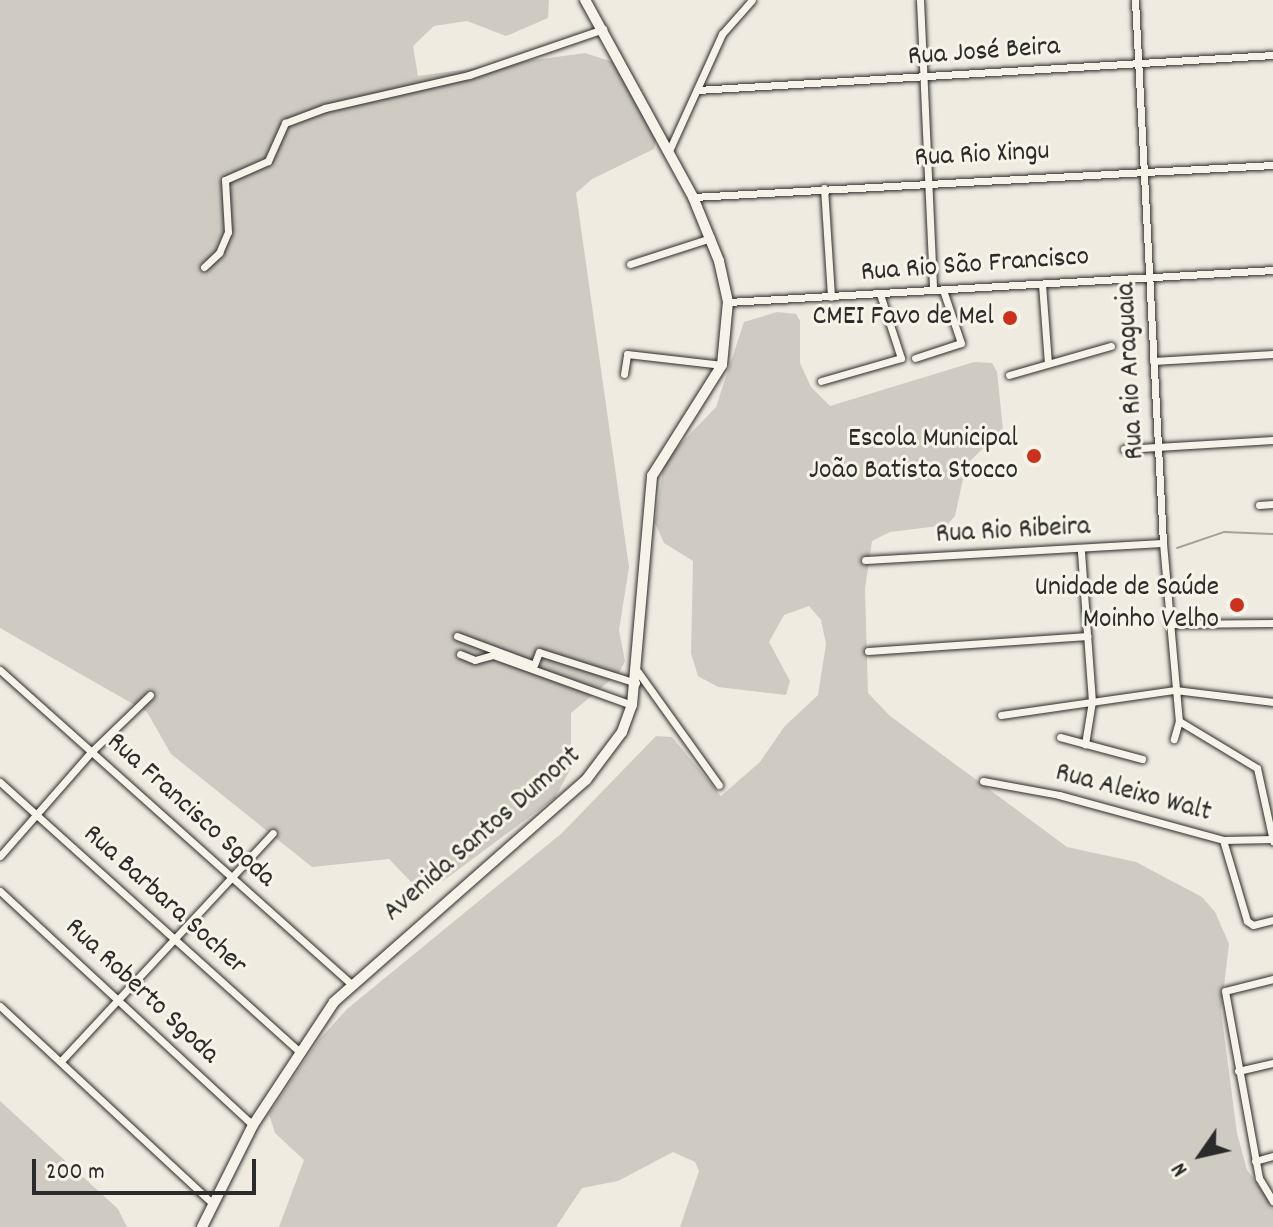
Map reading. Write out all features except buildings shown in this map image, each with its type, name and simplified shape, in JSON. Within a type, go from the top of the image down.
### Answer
[{"type":"street","name":"Avenida Santos Dumont","points":[[202,1227],[211,1202],[253,1125],[300,1052],[351,984],[586,780],[622,732],[632,705],[637,677],[652,476],[722,365],[728,302],[711,238],[693,197],[585,0]]},
{"type":"street","points":[[668,153],[722,34],[752,0]]},
{"type":"street","points":[[920,0],[933,290]]},
{"type":"street","name":"Rua Rio Araguaia","points":[[1135,0],[1163,543],[1179,721],[1174,739]]},
{"type":"street","points":[[204,267],[219,253],[228,232],[225,180],[262,166],[285,123],[325,108],[469,75],[603,29]]},
{"type":"street","name":"Rua José Beira","points":[[697,90],[922,79],[1273,55]]},
{"type":"street","name":"Rua Rio Xingu","points":[[693,197],[929,181],[1273,165]]},
{"type":"street","points":[[824,188],[831,297]]},
{"type":"street","points":[[630,264],[711,238]]},
{"type":"street","name":"Rua Rio São Francisco","points":[[728,302],[1273,270]]},
{"type":"street","points":[[1042,284],[1048,363]]},
{"type":"street","points":[[915,358],[961,343],[943,290]]},
{"type":"street","points":[[821,381],[901,358],[880,294]]},
{"type":"street","points":[[1009,375],[1111,346]]},
{"type":"street","points":[[624,374],[627,354],[722,365]]},
{"type":"street","points":[[1153,361],[1273,354]]},
{"type":"street","points":[[1124,449],[1273,440]]},
{"type":"street","points":[[1259,505],[1273,504]]},
{"type":"street","name":"Rua Rio Ribeira","points":[[865,560],[1081,552],[1163,543]]},
{"type":"street","points":[[1081,552],[1092,701],[1085,744]]},
{"type":"street","points":[[1169,624],[1273,623]]},
{"type":"street","points":[[457,636],[534,665],[539,652],[637,677],[719,785]]},
{"type":"street","points":[[868,651],[1087,636]]},
{"type":"street","points":[[460,654],[475,660],[493,655],[632,705]]},
{"type":"street","name":"Rua Francisco Sgoda","points":[[0,670],[351,984]]},
{"type":"street","points":[[1001,715],[1175,690],[1273,702]]},
{"type":"street","points":[[0,856],[91,752],[150,695]]},
{"type":"street","points":[[1179,721],[1251,761],[1268,790],[1273,840]]},
{"type":"street","points":[[1060,737],[1142,759]]},
{"type":"street","name":"Rua Aleixo Walt","points":[[983,781],[1059,795],[1223,840],[1273,840]]},
{"type":"street","name":"Rua Barbara Socher","points":[[0,782],[173,941],[300,1052]]},
{"type":"street","points":[[61,1061],[273,833]]},
{"type":"street","points":[[1223,840],[1247,921],[1253,925],[1273,920]]},
{"type":"street","name":"Rua Roberto Sgoda","points":[[0,891],[253,1125]]},
{"type":"street","points":[[1271,1200],[1255,1161],[1225,991],[1273,979]]},
{"type":"street","points":[[0,1006],[211,1202]]},
{"type":"street","points":[[1238,1071],[1273,1063]]},
{"type":"street","points":[[1255,1161],[1273,1156]]},
{"type":"shaded area","points":[[0,0],[549,0],[548,18],[506,36],[467,21],[434,26],[413,46],[418,76],[585,53],[613,62],[631,81],[656,139],[654,149],[592,179],[576,193],[629,567],[619,630],[625,661],[619,673],[571,713],[571,768],[555,798],[443,881],[414,885],[389,859],[312,867],[171,754],[147,712],[0,628]]},
{"type":"shaded area","points":[[777,312],[796,314],[800,321],[800,363],[811,387],[830,406],[974,362],[992,363],[997,372],[1003,429],[966,465],[955,516],[947,525],[890,532],[872,541],[865,589],[868,693],[890,716],[1067,847],[1136,862],[1202,897],[1215,912],[1229,944],[1221,1011],[1237,1133],[1247,1170],[1273,1205],[1273,1227],[680,1227],[699,1171],[695,1162],[673,1152],[618,1181],[582,1188],[556,1227],[279,1227],[304,1160],[275,1133],[269,1114],[319,1040],[347,1009],[562,833],[656,736],[672,737],[721,796],[760,762],[784,727],[818,695],[826,644],[821,620],[809,606],[784,615],[769,642],[790,681],[786,695],[718,687],[698,676],[691,653],[693,561],[664,543],[655,523],[664,461],[716,407],[744,322]]},
{"type":"shaded area","points":[[0,1101],[118,1209],[127,1227],[0,1227]]},
{"type":"waterway","points":[[1177,548],[1224,532],[1273,534]]},
{"type":"place","name":"CMEI Favo de Mel","points":[[1010,318]]},
{"type":"place","name":"Escola Municipal João Batista Stocco","points":[[1034,456]]},
{"type":"place","name":"Unidade de Saúde Moinho Velho","points":[[1237,605]]}]
